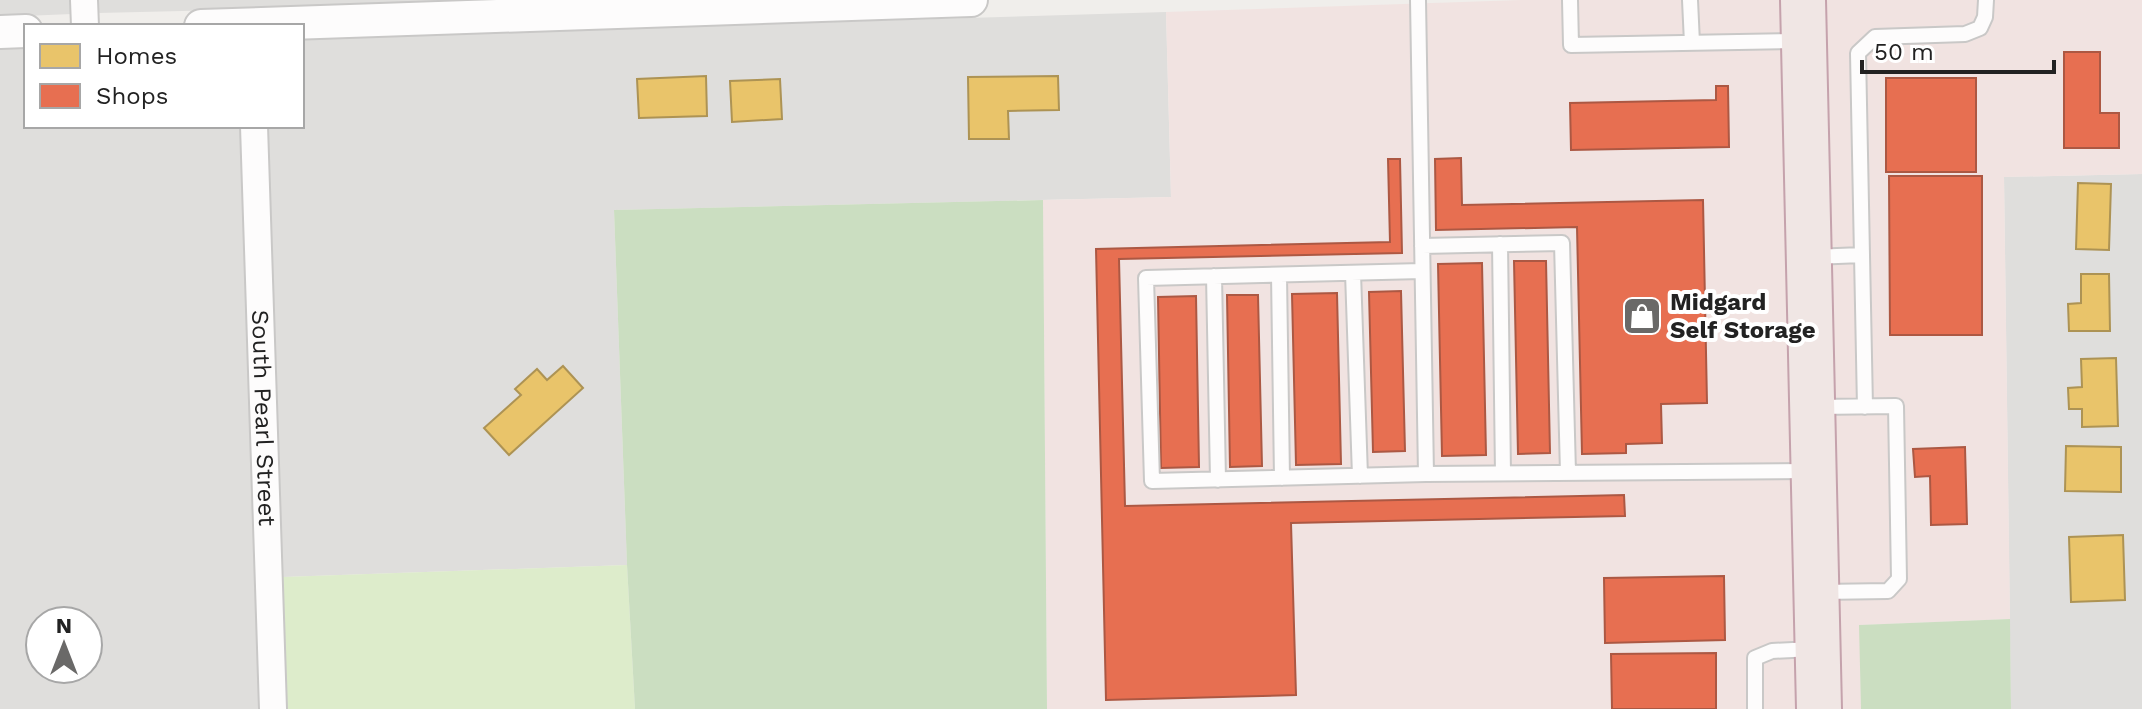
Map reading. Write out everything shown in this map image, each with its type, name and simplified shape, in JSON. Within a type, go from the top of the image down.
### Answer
[{"type":"highway","points":[[1804,21],[1819,709]]},
{"type":"street","points":[[84,0],[85,24]]},
{"type":"street","points":[[275,24],[448,10],[971,0]]},
{"type":"street","points":[[0,32],[24,31]]},
{"type":"street","name":"South Pearl Street","points":[[254,128],[273,709]]},
{"type":"lane","points":[[1418,0],[1426,474]]},
{"type":"lane","points":[[1570,0],[1571,45],[1692,43],[1804,21]]},
{"type":"lane","points":[[1690,0],[1692,43]]},
{"type":"lane","points":[[1865,407],[1858,53],[1875,37],[1965,34],[1980,28],[1985,17],[1986,0]]},
{"type":"lane","points":[[1422,246],[1562,243],[1568,473]]},
{"type":"lane","points":[[1500,244],[1503,473]]},
{"type":"lane","points":[[1809,257],[1862,255]]},
{"type":"lane","points":[[1422,271],[1146,278],[1152,481],[1426,474],[1814,471]]},
{"type":"lane","points":[[1353,273],[1360,476]]},
{"type":"lane","points":[[1279,275],[1282,478]]},
{"type":"lane","points":[[1214,276],[1218,480]]},
{"type":"lane","points":[[1812,407],[1896,406],[1899,579],[1888,591],[1816,592]]},
{"type":"lane","points":[[1755,709],[1755,658],[1772,651],[1817,648]]},
{"type":"shaded area","points":[[0,0],[71,0],[72,14],[0,17]]},
{"type":"shaded area","points":[[97,0],[435,0],[435,5],[98,13]]},
{"type":"shaded area","points":[[1521,0],[1790,0],[1806,709],[1047,709],[1043,200],[1171,197],[1166,12]]},
{"type":"shaded area","points":[[1816,0],[2142,0],[2142,174],[2004,177],[2010,619],[1860,625],[1861,709],[1832,709]]},
{"type":"shaded area","points":[[1166,12],[1171,197],[614,210],[627,565],[283,577],[267,128],[304,128],[304,38]]},
{"type":"shaded area","points":[[24,46],[24,128],[241,128],[260,709],[0,709],[0,47]]},
{"type":"shaded area","points":[[2142,174],[2142,709],[2011,709],[2004,177]]},
{"type":"green space","points":[[1043,200],[1047,709],[635,709],[614,210]]},
{"type":"green space","points":[[627,565],[635,709],[286,709],[283,577]]},
{"type":"green space","points":[[2010,619],[2011,709],[1861,709],[1859,625]]},
{"type":"building: Homes","points":[[706,76],[707,116],[639,118],[637,79]]},
{"type":"building: Homes","points":[[1058,76],[1059,110],[1008,111],[1009,139],[969,139],[968,77]]},
{"type":"building: Homes","points":[[780,79],[782,119],[732,122],[730,81]]},
{"type":"building: Homes","points":[[2078,183],[2111,184],[2109,250],[2076,249]]},
{"type":"building: Homes","points":[[2081,274],[2109,274],[2110,331],[2069,331],[2068,304],[2081,303]]},
{"type":"building: Homes","points":[[2116,358],[2118,426],[2082,427],[2082,409],[2069,409],[2068,388],[2082,387],[2081,359]]},
{"type":"building: Homes","points":[[563,366],[583,388],[509,455],[484,428],[521,395],[515,389],[537,369],[547,380]]},
{"type":"building: Homes","points":[[2066,446],[2121,447],[2121,492],[2065,491]]},
{"type":"building: Homes","points":[[2123,535],[2125,600],[2071,602],[2069,537]]},
{"type":"building: Shops","points":[[2064,52],[2100,52],[2100,113],[2119,113],[2119,148],[2064,148]]},
{"type":"building: Shops","points":[[1886,78],[1976,78],[1976,172],[1886,172]]},
{"type":"building: Shops","points":[[1716,86],[1728,86],[1729,147],[1571,150],[1570,103],[1716,100]]},
{"type":"building: Shops","name":"Midgard Self Storage","points":[[1461,158],[1462,205],[1703,200],[1707,403],[1661,404],[1662,443],[1626,444],[1626,453],[1582,454],[1577,227],[1436,230],[1435,159]]},
{"type":"building: Shops","points":[[1388,159],[1400,159],[1402,253],[1119,259],[1125,506],[1624,495],[1625,516],[1291,523],[1296,695],[1106,700],[1096,249],[1390,242]]},
{"type":"building: Shops","points":[[1889,176],[1982,176],[1982,335],[1890,335]]},
{"type":"building: Shops","points":[[1514,261],[1546,261],[1550,453],[1518,454]]},
{"type":"building: Shops","points":[[1482,263],[1486,455],[1442,456],[1438,264]]},
{"type":"building: Shops","points":[[1401,291],[1405,451],[1373,452],[1369,292]]},
{"type":"building: Shops","points":[[1337,293],[1341,464],[1296,465],[1292,294]]},
{"type":"building: Shops","points":[[1227,295],[1258,295],[1262,466],[1230,467]]},
{"type":"building: Shops","points":[[1196,296],[1199,467],[1161,468],[1158,297]]},
{"type":"building: Shops","points":[[1965,447],[1967,524],[1931,525],[1930,476],[1915,477],[1913,449]]},
{"type":"building: Shops","points":[[1724,576],[1725,640],[1605,643],[1604,578]]},
{"type":"building: Shops","points":[[1716,653],[1716,709],[1612,709],[1611,654]]},
{"type":"place","name":"Midgard Self Storage","points":[[1642,316]]}]
